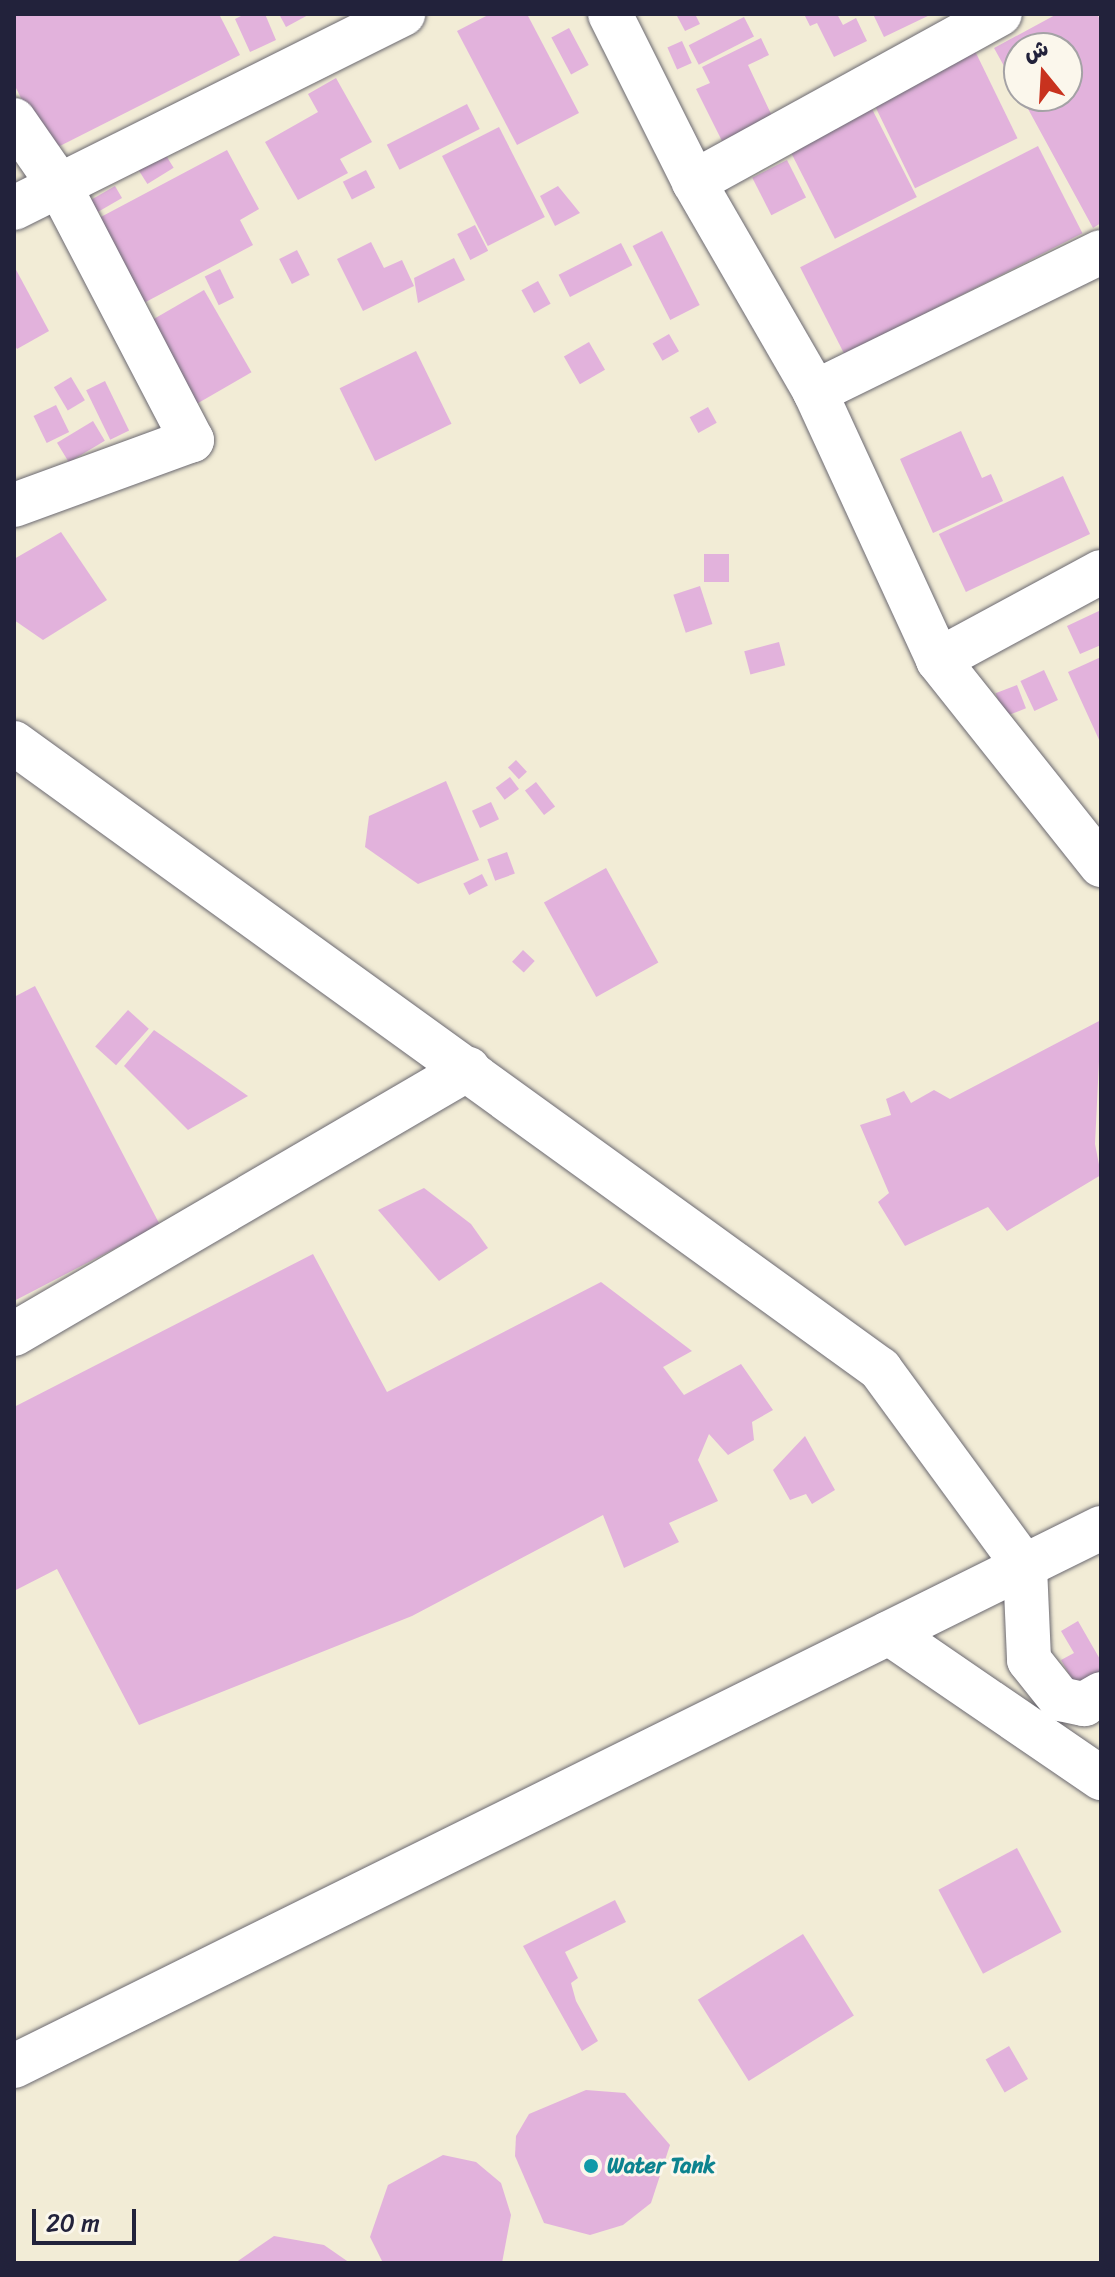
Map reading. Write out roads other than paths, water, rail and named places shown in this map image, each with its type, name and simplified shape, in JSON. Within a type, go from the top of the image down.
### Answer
[{"type":"street","points":[[14,208],[403,14]]},
{"type":"street","points":[[610,14],[694,182],[815,392],[938,660],[1101,865]]},
{"type":"street","points":[[694,182],[1000,14]]},
{"type":"street","points":[[14,120],[59,185],[192,440],[14,505]]},
{"type":"street","points":[[815,392],[1101,252]]},
{"type":"street","points":[[938,660],[1101,572]]},
{"type":"street","points":[[14,743],[880,1369],[1025,1567],[1029,1660],[1060,1699],[1084,1704],[1101,1694]]},
{"type":"street","points":[[14,1334],[468,1069]]},
{"type":"street","points":[[14,2066],[1101,1528]]},
{"type":"street","points":[[889,1633],[1101,1778]]},
{"type":"place","name":"Water Tank","points":[[591,2166]]}]
